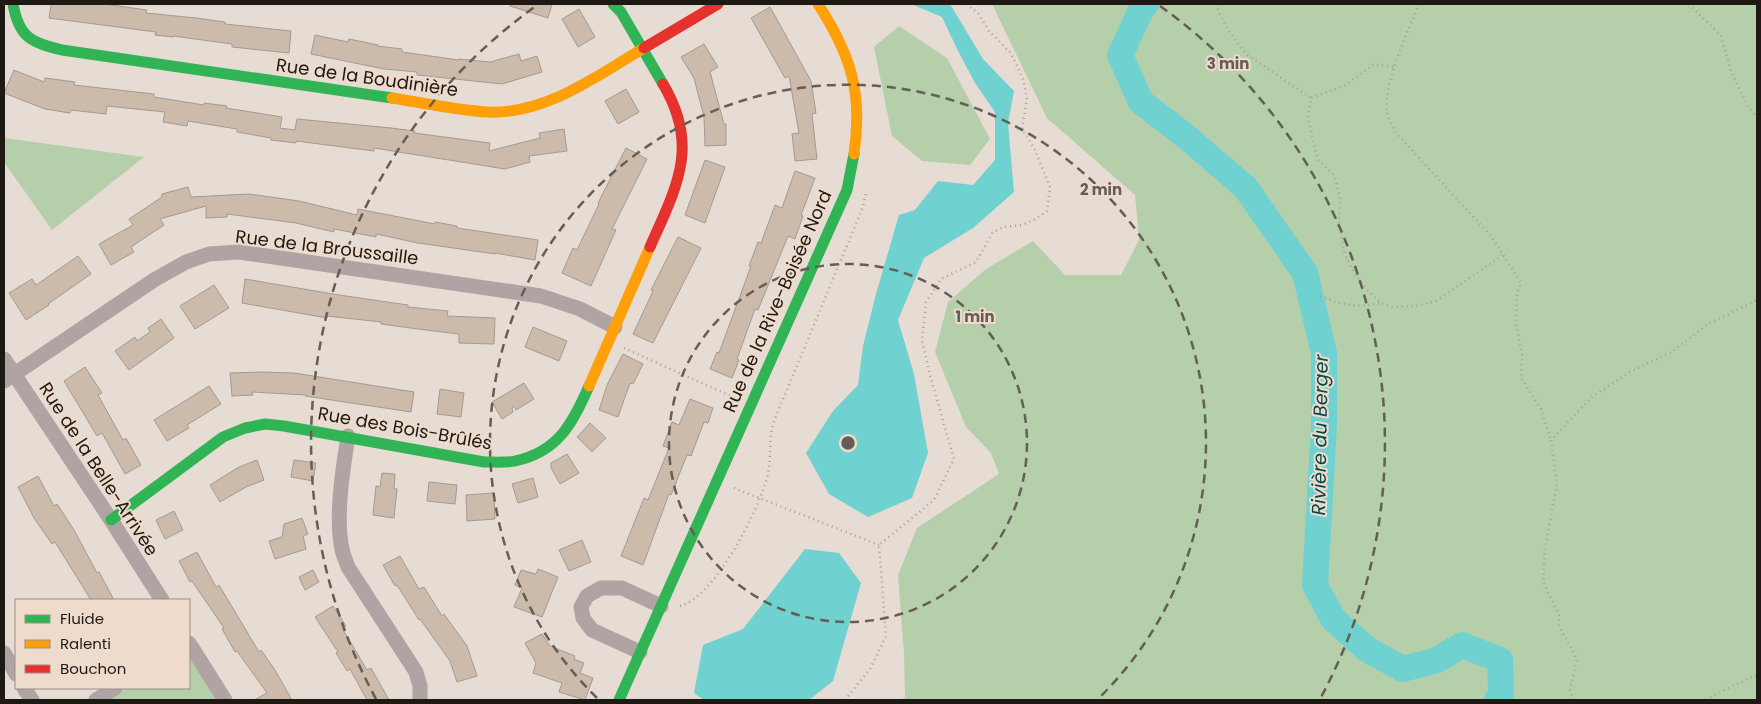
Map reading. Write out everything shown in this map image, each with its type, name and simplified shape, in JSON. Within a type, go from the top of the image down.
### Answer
[{"type":"street","name":"Rue de la Boudinière","points":[[13,4],[15,18],[22,34],[38,44],[62,50],[488,112],[514,110],[536,105],[571,91],[718,4]]},
{"type":"street","name":"Rue des Bois-Brûlés","points":[[111,520],[224,437],[245,428],[265,424],[348,436],[484,462],[515,461],[539,452],[561,437],[576,416],[675,190],[682,154],[682,128],[673,100],[621,12],[613,4]]},
{"type":"street","name":"Rue de la Rive-Boisée Nord","points":[[618,700],[850,180],[856,155],[858,112],[851,69],[831,25],[818,4]]},
{"type":"street","name":"Rue de la Broussaille","points":[[9,378],[154,280],[186,262],[210,254],[238,252],[541,296],[580,309],[615,327]]},
{"type":"street","name":"Rue de la Belle-Arrivée","points":[[4,359],[9,378],[111,520],[161,599]]},
{"type":"street","points":[[348,436],[342,476],[340,526],[342,548],[348,567],[416,672],[420,686],[420,700]]},
{"type":"street","points":[[640,652],[592,630],[583,618],[582,607],[587,596],[601,588],[622,588],[662,604]]},
{"type":"street","points":[[190,645],[225,700]]},
{"type":"street","points":[[4,653],[15,672]]},
{"type":"street","points":[[25,689],[32,700]]},
{"type":"street","points":[[96,700],[113,689]]},
{"type":"path","points":[[879,545],[934,500],[954,459],[930,379],[922,340],[926,302],[941,278],[976,262],[993,232],[1004,227],[1022,225],[1047,211],[1050,187],[1035,150],[1022,129],[1026,99],[1023,79],[1011,53],[989,31],[978,13],[966,4]]},
{"type":"path","points":[[1217,4],[1219,13],[1229,31],[1246,54],[1311,98]]},
{"type":"path","points":[[1420,4],[1393,67],[1386,112],[1396,133],[1490,236],[1521,282],[1517,293],[1516,322],[1522,355],[1521,378],[1541,410],[1551,440],[1557,484],[1545,548],[1543,582],[1558,615],[1559,626],[1577,659],[1570,689],[1572,700]]},
{"type":"path","points":[[1689,4],[1721,36],[1731,72],[1748,107],[1757,117]]},
{"type":"path","points":[[1311,98],[1344,86],[1374,64],[1393,67]]},
{"type":"path","points":[[1311,98],[1308,118],[1318,160],[1333,174],[1340,196],[1339,222],[1344,252],[1353,271],[1367,290],[1381,303],[1392,307],[1416,306],[1436,301],[1503,255]]},
{"type":"path","points":[[662,604],[669,607],[682,606],[694,600],[708,586],[728,561],[761,498],[768,476],[770,433],[774,421],[867,194],[863,186],[850,180]]},
{"type":"path","points":[[1320,296],[1344,305],[1362,307],[1381,303]]},
{"type":"path","points":[[1551,440],[1593,396],[1630,372],[1673,351],[1708,324],[1757,300]]},
{"type":"path","points":[[608,342],[751,405]]},
{"type":"path","points":[[717,481],[879,545]]},
{"type":"path","points":[[845,700],[870,668],[886,636],[879,545]]},
{"type":"path","points":[[1706,700],[1757,676]]},
{"type":"green space","points":[[992,4],[1757,4],[1757,700],[901,700],[905,697],[904,654],[898,575],[917,528],[999,474],[991,453],[966,427],[935,352],[948,302],[986,269],[1033,241],[1065,275],[1121,275],[1139,240],[1135,195],[1047,118]]},
{"type":"green space","points":[[899,26],[947,58],[990,139],[970,165],[922,161],[892,136],[874,47]]},
{"type":"green space","points":[[4,138],[144,157],[52,230],[4,162]]},
{"type":"green space","points":[[190,645],[225,700],[96,700],[113,689],[190,689]]},
{"type":"water","points":[[911,4],[950,4],[983,59],[1014,91],[1008,123],[1014,192],[973,228],[924,258],[898,320],[914,374],[928,453],[912,498],[868,517],[829,494],[806,453],[833,411],[858,385],[863,346],[899,215],[915,210],[938,181],[973,185],[995,160],[995,112],[975,83],[942,17]]},
{"type":"water","points":[[805,549],[839,553],[861,583],[833,681],[809,700],[704,700],[694,693],[703,645],[743,629]]},
{"type":"building","points":[[51,4],[104,4],[147,10],[146,13],[291,31],[289,53],[232,47],[232,44],[155,35],[156,32],[49,18]]},
{"type":"building","points":[[510,4],[552,4],[548,18],[510,6]]},
{"type":"building","points":[[770,7],[811,81],[816,113],[812,114],[817,159],[795,161],[792,134],[799,133],[789,76],[785,78],[751,18]]},
{"type":"building","points":[[579,9],[595,37],[578,47],[562,19]]},
{"type":"building","points":[[315,35],[348,42],[349,39],[377,46],[402,49],[402,52],[459,60],[490,62],[519,54],[521,61],[537,56],[542,72],[502,84],[417,75],[417,72],[384,69],[311,54]]},
{"type":"building","points":[[704,44],[718,67],[710,72],[724,124],[726,124],[726,145],[705,146],[704,117],[694,78],[681,57]]},
{"type":"building","points":[[14,70],[44,82],[45,78],[75,82],[74,85],[154,94],[154,97],[204,105],[204,103],[227,106],[226,108],[282,117],[280,128],[295,130],[297,119],[391,128],[490,143],[489,151],[540,138],[539,133],[564,129],[567,151],[529,156],[530,162],[505,169],[374,148],[374,151],[296,141],[296,143],[271,140],[271,138],[237,132],[237,129],[188,121],[187,126],[163,122],[165,112],[107,106],[106,114],[71,110],[70,113],[45,109],[4,93]]},
{"type":"building","points":[[626,89],[639,112],[618,124],[605,101]]},
{"type":"building","points":[[626,148],[647,159],[612,229],[616,230],[591,286],[562,273],[573,248],[577,250]]},
{"type":"building","points":[[705,160],[725,167],[705,223],[685,215]]},
{"type":"building","points":[[795,171],[815,178],[801,215],[803,216],[795,239],[788,236],[758,310],[755,309],[732,378],[710,369],[717,352],[719,353],[758,242],[761,243],[775,205],[782,208]]},
{"type":"building","points":[[188,187],[191,197],[249,194],[299,201],[357,215],[358,209],[435,224],[435,222],[457,226],[457,228],[538,240],[535,260],[418,243],[376,234],[376,237],[334,229],[334,232],[296,223],[227,214],[227,217],[206,218],[206,206],[160,219],[164,225],[131,247],[134,252],[111,265],[99,244],[133,225],[129,219],[162,197],[162,194]]},
{"type":"building","points":[[678,237],[701,248],[653,343],[633,334],[653,291],[651,290]]},
{"type":"building","points":[[78,256],[91,274],[26,320],[9,293],[32,279],[36,285]]},
{"type":"building","points":[[245,279],[408,305],[408,307],[448,311],[447,316],[495,318],[494,344],[459,343],[459,334],[381,324],[381,322],[327,316],[327,318],[242,303]]},
{"type":"building","points":[[214,285],[229,308],[195,329],[180,306]]},
{"type":"building","points":[[161,319],[174,338],[129,370],[115,351],[135,337],[137,341],[150,332],[148,328]]},
{"type":"building","points":[[533,327],[567,341],[559,361],[525,347]]},
{"type":"building","points":[[623,354],[643,364],[633,384],[630,383],[618,417],[599,410],[607,385]]},
{"type":"building","points":[[85,367],[102,393],[98,395],[123,440],[126,438],[141,465],[125,474],[102,433],[97,436],[64,381]]},
{"type":"building","points":[[230,373],[294,373],[414,392],[411,412],[306,395],[252,392],[253,395],[232,396]]},
{"type":"building","points":[[524,383],[534,399],[516,410],[514,406],[512,408],[513,412],[502,419],[492,402]]},
{"type":"building","points":[[209,386],[221,404],[187,425],[189,428],[167,441],[154,420]]},
{"type":"building","points":[[440,389],[464,393],[461,417],[437,414]]},
{"type":"building","points":[[690,399],[713,408],[708,423],[704,422],[691,456],[687,455],[671,495],[669,494],[643,565],[621,556],[644,498],[648,500],[669,448],[663,446],[672,422],[679,425]]},
{"type":"building","points":[[590,423],[606,438],[592,452],[577,437]]},
{"type":"building","points":[[567,454],[579,473],[560,484],[551,468],[551,463]]},
{"type":"building","points":[[257,460],[264,480],[246,487],[220,502],[210,485],[239,467]]},
{"type":"building","points":[[294,460],[316,463],[313,481],[291,477]]},
{"type":"building","points":[[382,473],[395,474],[394,489],[397,489],[394,518],[373,515],[376,486],[380,487]]},
{"type":"building","points":[[38,476],[54,506],[57,504],[74,530],[113,599],[90,599],[55,542],[52,544],[34,518],[18,487]]},
{"type":"building","points":[[533,478],[538,497],[518,503],[512,484]]},
{"type":"building","points":[[429,482],[457,485],[455,504],[427,501]]},
{"type":"building","points":[[494,493],[495,519],[467,521],[466,495]]},
{"type":"building","points":[[174,511],[183,530],[165,539],[156,520]]},
{"type":"building","points":[[302,518],[308,534],[303,536],[306,549],[275,559],[269,541],[282,537],[284,524]]},
{"type":"building","points":[[582,540],[591,562],[569,571],[559,550]]},
{"type":"building","points":[[197,552],[216,587],[219,585],[259,652],[261,650],[275,670],[292,700],[254,700],[267,693],[237,651],[235,652],[222,629],[224,628],[192,581],[190,582],[179,561]]},
{"type":"building","points":[[400,556],[419,589],[424,587],[442,616],[444,614],[467,646],[477,676],[457,682],[450,661],[419,620],[397,585],[395,586],[383,565]]},
{"type":"building","points":[[538,569],[558,577],[542,617],[514,607],[522,588],[515,585],[521,570],[536,574]]},
{"type":"building","points":[[313,570],[319,582],[305,590],[299,577]]},
{"type":"building","points":[[333,606],[346,626],[342,628],[367,670],[371,668],[389,700],[367,700],[350,669],[347,671],[336,653],[338,652],[315,617]]},
{"type":"building","points":[[542,634],[550,646],[575,656],[574,659],[584,663],[580,673],[593,678],[585,700],[559,692],[562,683],[533,673],[536,663],[525,643]]},
{"type":"waterway","name":"Rivière du Berger","points":[[1146,4],[1142,8],[1120,55],[1141,102],[1183,134],[1246,188],[1305,273],[1324,353],[1324,424],[1315,585],[1333,619],[1368,650],[1403,669],[1437,660],[1462,645],[1500,660],[1501,693],[1497,700]]},
{"type":"traffic: fast","points":[[13,4],[19,24],[28,37],[34,41],[62,50],[392,98]]},
{"type":"traffic: fast","points":[[613,4],[621,12],[663,84]]},
{"type":"traffic: fast","points":[[619,700],[847,190],[854,154]]},
{"type":"traffic: fast","points":[[111,520],[223,437],[245,428],[265,424],[484,462],[511,462],[530,457],[542,451],[562,434],[577,412],[589,386]]},
{"type":"traffic: slow","points":[[818,4],[839,40],[852,75],[857,112],[854,154]]},
{"type":"traffic: slow","points":[[392,98],[487,112],[529,107],[570,92],[644,48]]},
{"type":"traffic: slow","points":[[589,386],[650,247]]},
{"type":"traffic: jam","points":[[644,48],[718,4]]},
{"type":"traffic: jam","points":[[650,247],[676,185],[682,147],[680,127],[674,106],[663,84]]}]
